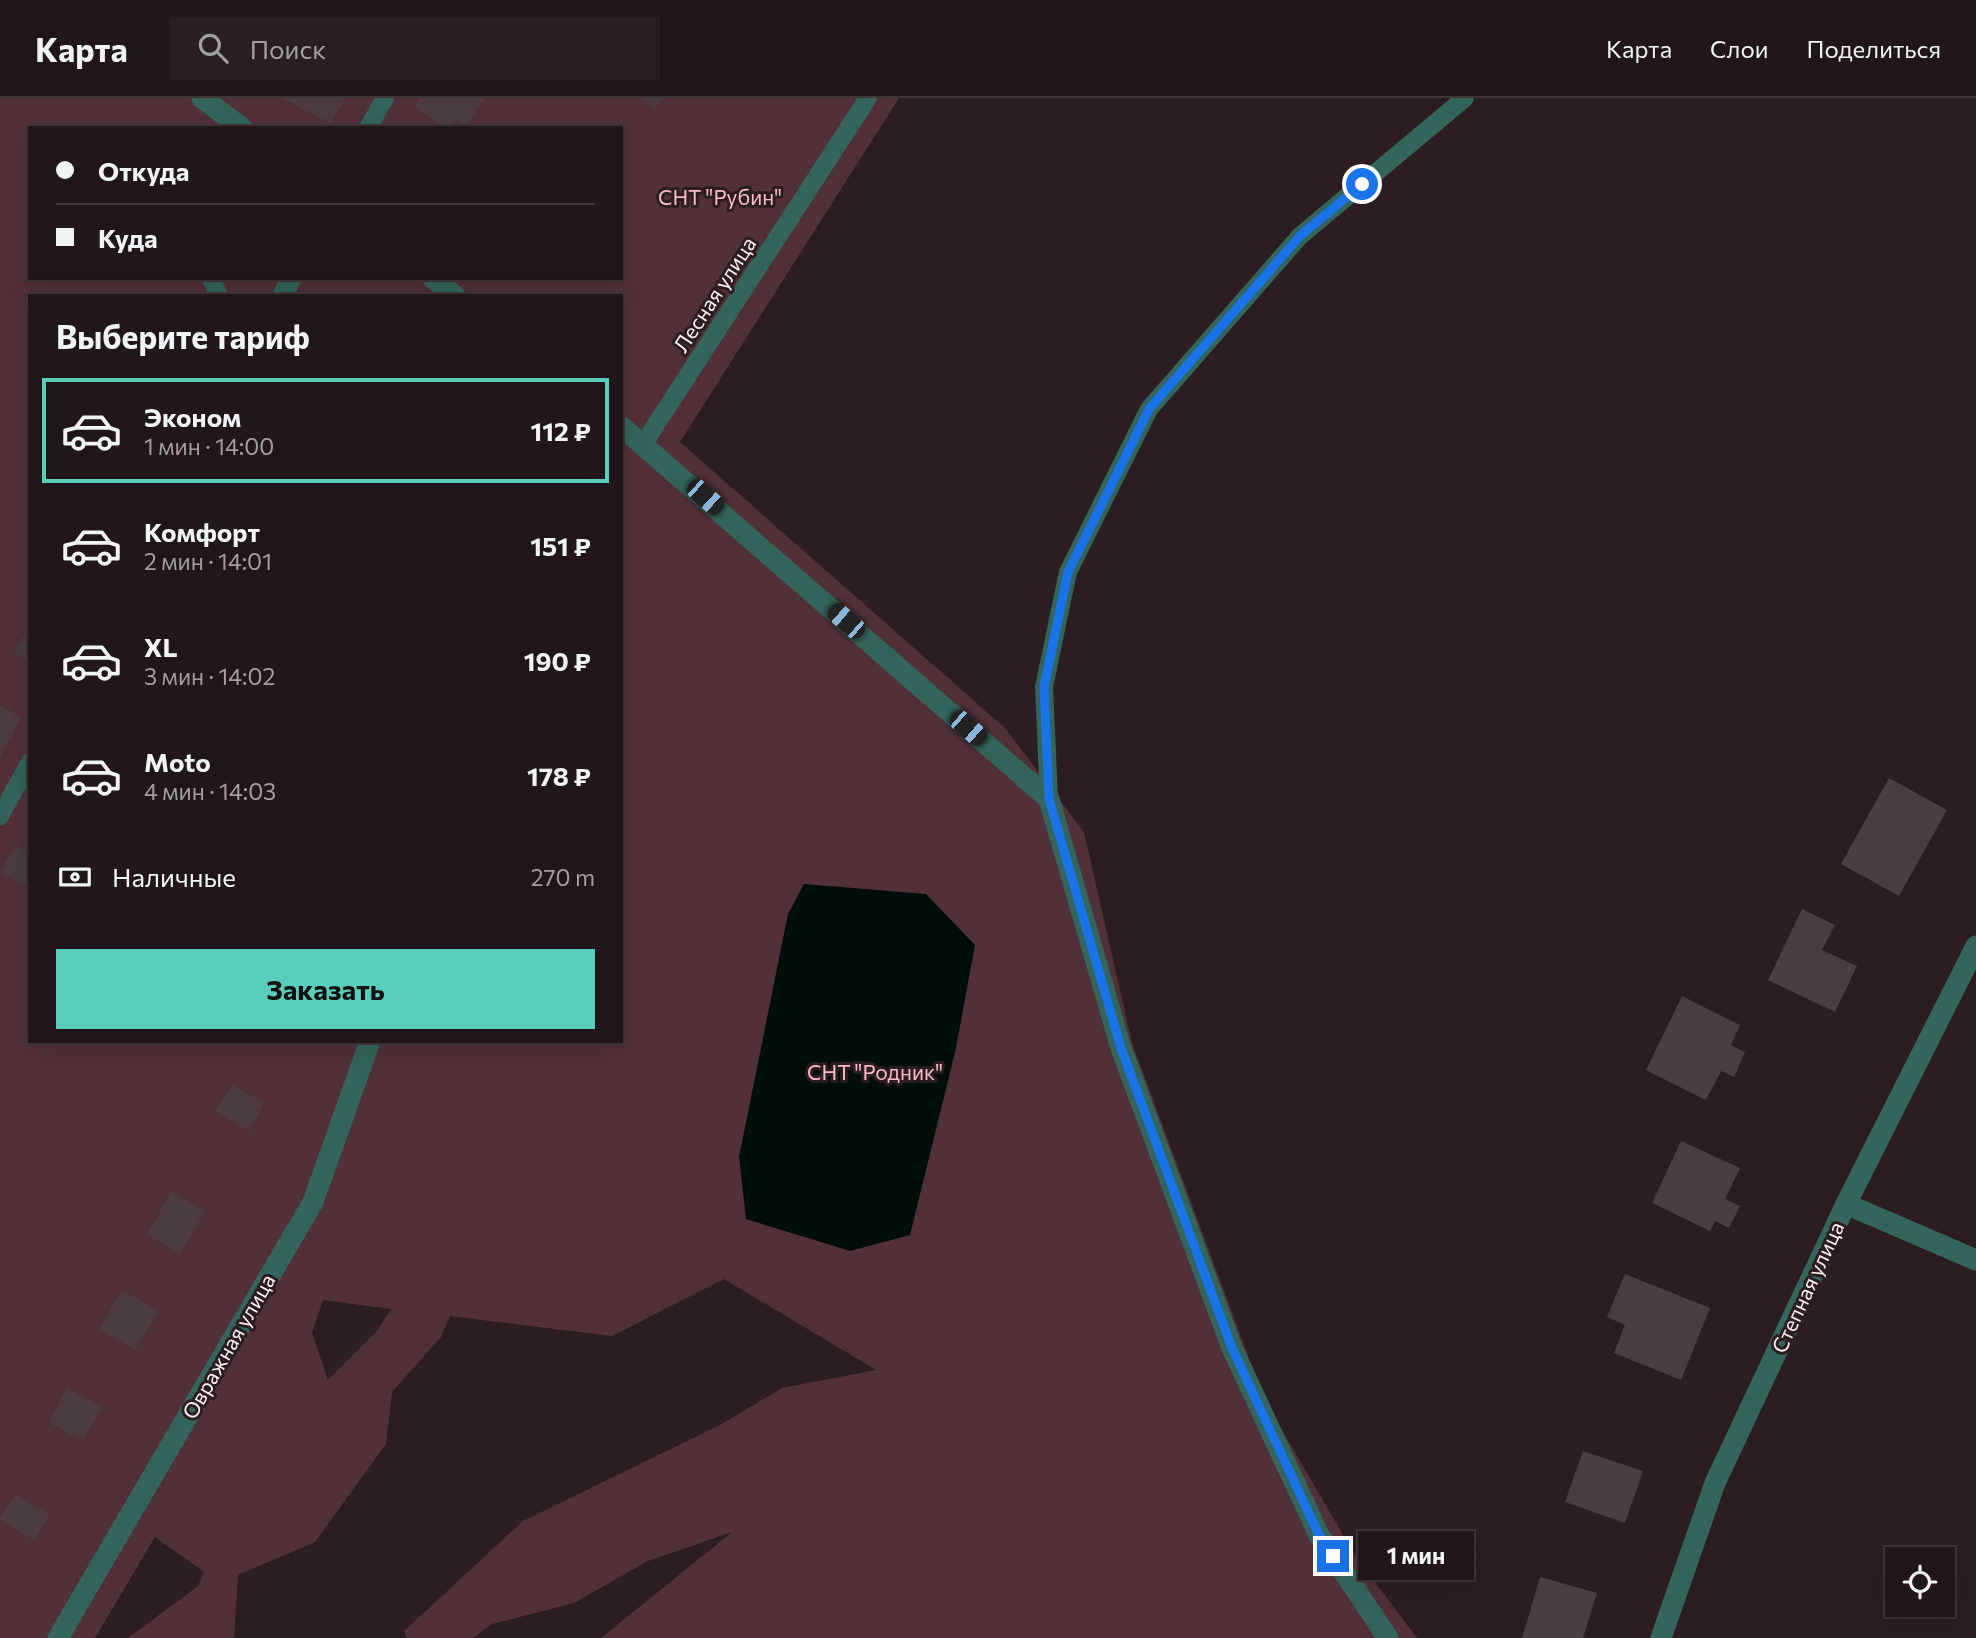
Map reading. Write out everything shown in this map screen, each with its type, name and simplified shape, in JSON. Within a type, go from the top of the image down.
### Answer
[{"type":"street","points":[[202,98],[239,126]]},
{"type":"street","points":[[435,280],[453,294]]},
{"type":"street","points":[[623,427],[644,443],[1049,799],[1121,1048],[1232,1348],[1319,1535],[1388,1638]]},
{"type":"street","name":"Степная улица","points":[[1661,1638],[1714,1483],[1846,1204],[1976,946]]},
{"type":"street","name":"Овражная улица","points":[[58,1638],[313,1202],[369,1043]]},
{"type":"street","points":[[1846,1204],[1976,1260]]},
{"type":"lane","points":[[369,126],[385,98]]},
{"type":"lane","name":"Лесная улица","points":[[644,443],[868,98]]},
{"type":"lane","points":[[1049,799],[1044,687],[1068,572],[1149,409],[1300,236],[1465,98]]},
{"type":"lane","points":[[0,816],[28,766]]},
{"type":"green space","name":"СНТ \"Родник\"","points":[[0,98],[899,98],[680,442],[1005,728],[1084,832],[1132,1043],[1265,1401],[1356,1557],[1417,1638],[601,1638],[732,1532],[648,1561],[574,1603],[492,1624],[473,1638],[407,1638],[404,1631],[523,1521],[720,1425],[782,1388],[876,1370],[724,1279],[612,1336],[450,1316],[441,1337],[392,1392],[386,1444],[315,1542],[238,1575],[234,1638],[128,1638],[198,1586],[204,1572],[155,1537],[95,1638],[0,1638]],"holes":[[[323,1300],[391,1309],[377,1331],[328,1380],[312,1333]]]},
{"type":"shaded area","points":[[804,884],[926,894],[975,945],[956,1048],[910,1235],[850,1251],[746,1219],[739,1157],[788,914]]},
{"type":"building","points":[[282,98],[345,98],[331,124]]},
{"type":"building","points":[[420,98],[485,98],[466,126],[456,120],[452,126],[442,126],[414,107]]},
{"type":"building","points":[[640,98],[663,98],[654,109]]},
{"type":"building","points":[[28,628],[28,661],[14,653]]},
{"type":"building","points":[[0,705],[21,717],[0,758]]},
{"type":"building","points":[[1889,778],[1947,810],[1899,896],[1841,864]]},
{"type":"building","points":[[15,845],[28,851],[28,887],[0,873]]},
{"type":"building","points":[[1802,909],[1835,925],[1822,950],[1857,966],[1835,1012],[1768,980]]},
{"type":"building","points":[[1682,996],[1740,1025],[1731,1045],[1745,1052],[1734,1077],[1721,1071],[1706,1100],[1646,1070]]},
{"type":"building","points":[[232,1084],[264,1103],[249,1131],[216,1111]]},
{"type":"building","points":[[1681,1141],[1740,1168],[1725,1199],[1740,1206],[1729,1228],[1715,1221],[1710,1231],[1652,1203]]},
{"type":"building","points":[[171,1192],[205,1211],[180,1254],[147,1235]]},
{"type":"building","points":[[1625,1274],[1710,1308],[1681,1380],[1614,1353],[1625,1325],[1607,1317]]},
{"type":"building","points":[[122,1290],[158,1311],[135,1350],[99,1329]]},
{"type":"building","points":[[67,1388],[102,1407],[83,1441],[49,1423]]},
{"type":"building","points":[[1583,1451],[1643,1471],[1625,1523],[1565,1502]]},
{"type":"building","points":[[15,1494],[50,1515],[34,1540],[0,1519]]},
{"type":"building","points":[[1540,1577],[1597,1593],[1583,1638],[1522,1638]]},
{"type":"route","points":[[1333,1556],[1319,1535],[1232,1348],[1121,1048],[1049,799],[1044,687],[1068,572],[1149,409],[1300,236],[1362,184]]},
{"type":"park label","name":"СНТ \"Рубин\"","points":[[720,196]]}]
